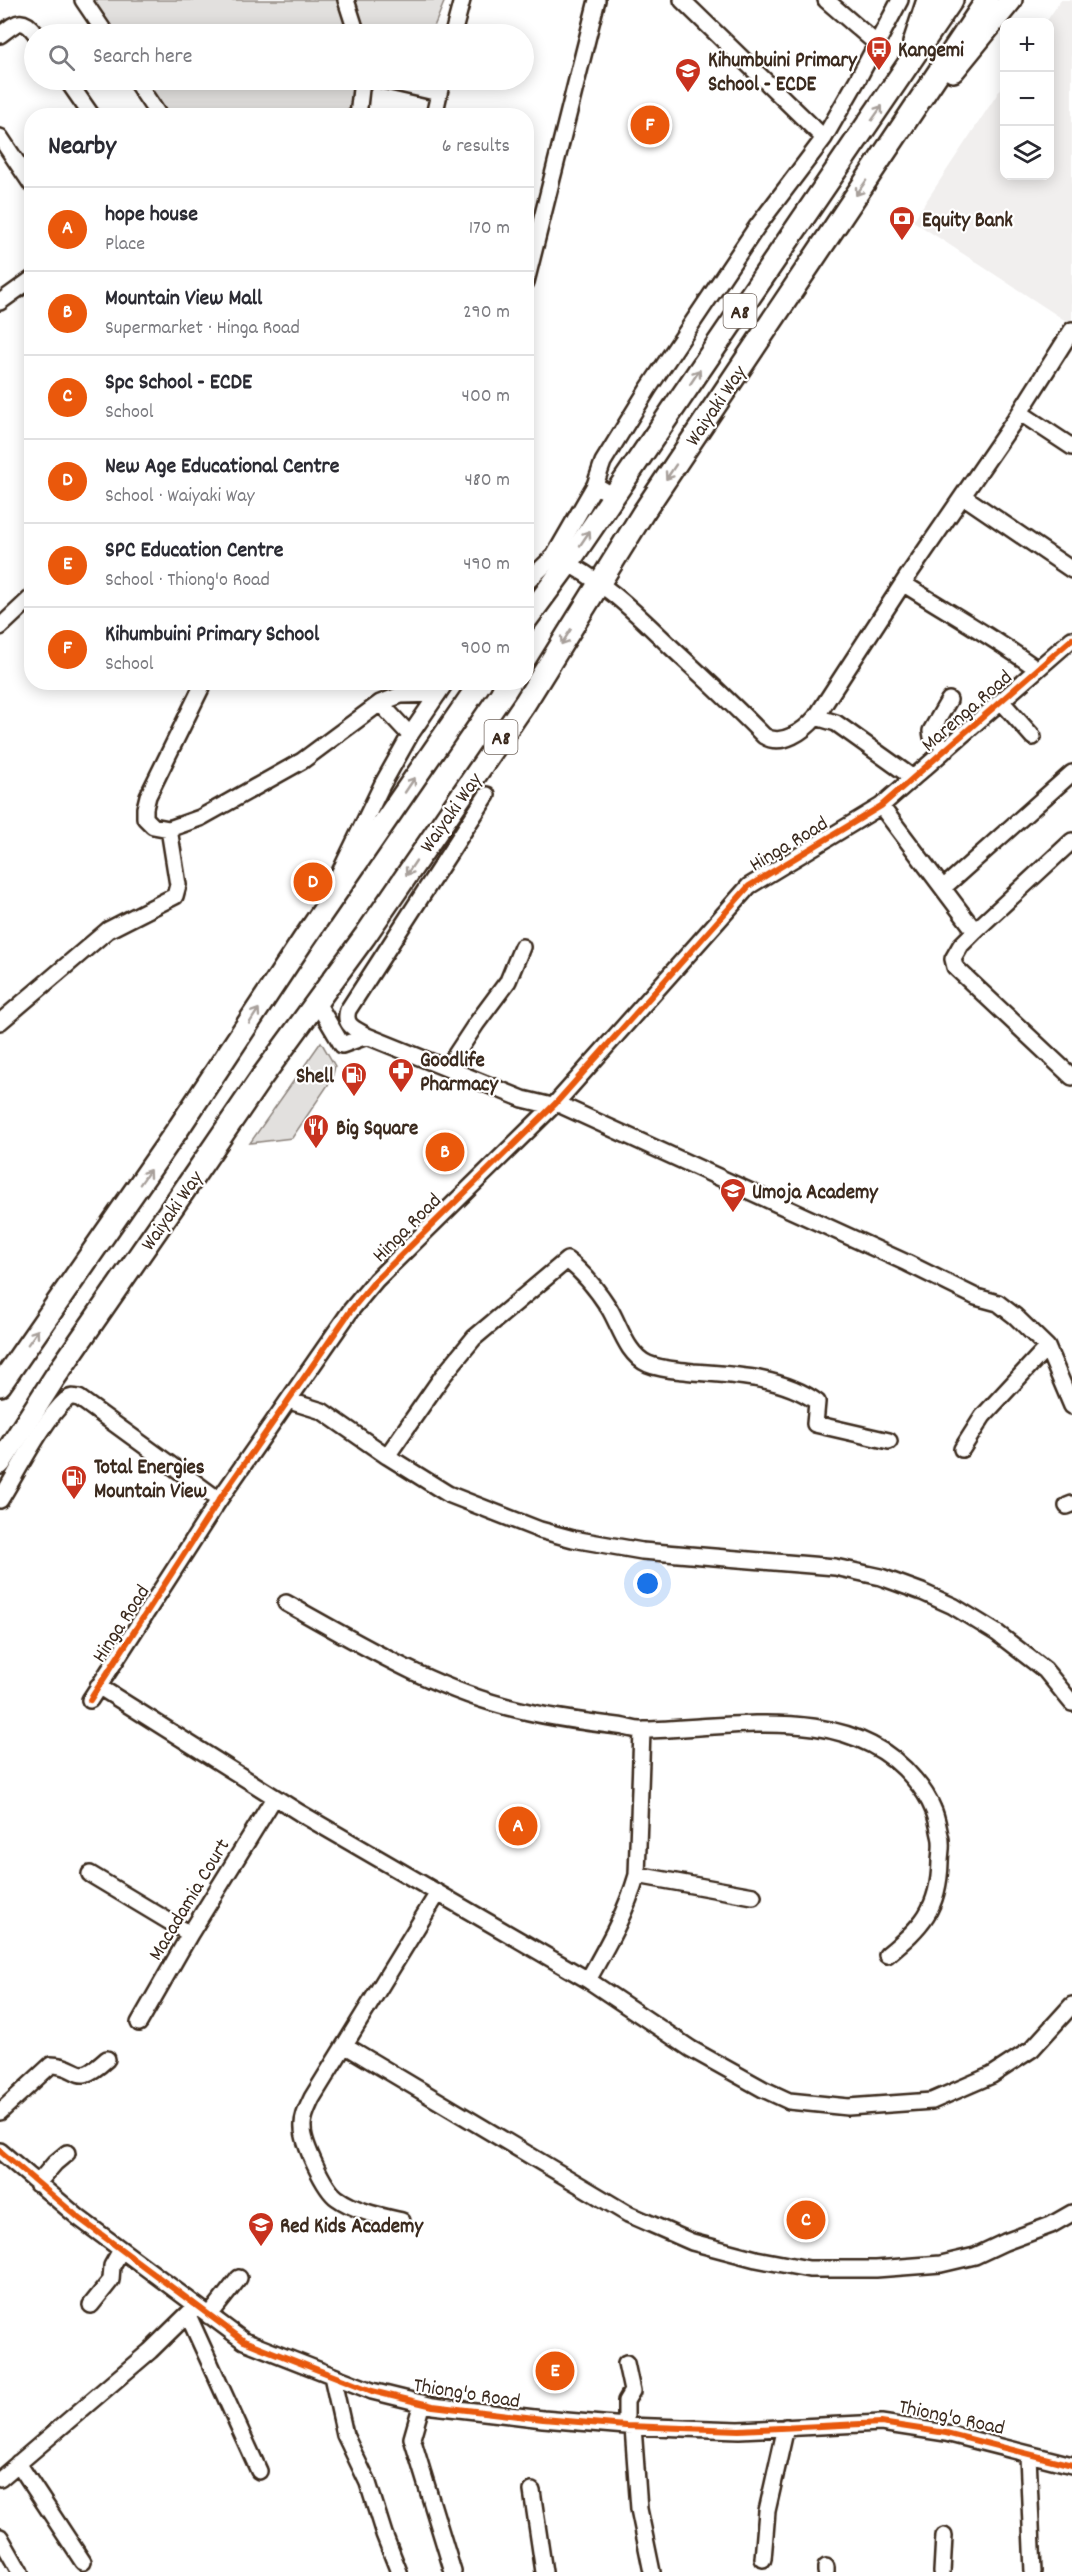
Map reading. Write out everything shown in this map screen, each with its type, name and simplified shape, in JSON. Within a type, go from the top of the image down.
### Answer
[{"type":"highway","points":[[893,90],[918,32],[928,0]]},
{"type":"highway","name":"Waiyaki Way","points":[[534,606],[561,560],[614,496],[893,90],[952,0]]},
{"type":"highway","name":"Waiyaki Way","points":[[534,689],[643,513],[987,0]]},
{"type":"highway","name":"Waiyaki Way","points":[[886,152],[1011,0]]},
{"type":"highway","points":[[762,278],[788,296]]},
{"type":"highway","name":"Waiyaki Way","points":[[0,1385],[180,1126],[304,939],[475,690]]},
{"type":"highway","name":"Waiyaki Way","points":[[0,1464],[43,1413],[316,1001],[365,936],[533,690]]},
{"type":"street","points":[[83,0],[99,24]]},
{"type":"street","points":[[346,0],[354,24]]},
{"type":"street","points":[[456,24],[462,0]]},
{"type":"street","points":[[534,250],[597,0]]},
{"type":"street","points":[[682,0],[824,138]]},
{"type":"street","points":[[826,0],[877,44]]},
{"type":"street","points":[[534,578],[561,560],[603,462],[648,389],[756,228],[824,138],[900,0]]},
{"type":"street","points":[[0,35],[17,23],[26,24]]},
{"type":"street","points":[[74,90],[86,108]]},
{"type":"street","points":[[142,90],[154,108]]},
{"type":"street","points":[[359,108],[361,90]]},
{"type":"street","points":[[436,108],[440,90]]},
{"type":"street","points":[[0,137],[24,173]]},
{"type":"street","points":[[3,294],[24,283]]},
{"type":"street","points":[[561,560],[601,582],[633,609],[764,736],[775,741],[784,740],[816,717],[1017,417],[1072,330]]},
{"type":"street","points":[[1017,417],[1025,416],[1072,447]]},
{"type":"street","points":[[595,485],[599,490],[614,496]]},
{"type":"street","points":[[963,496],[1072,570]]},
{"type":"street","points":[[904,584],[958,619],[1005,645],[1037,669]]},
{"type":"street","points":[[0,627],[24,604]]},
{"type":"street","name":"Marenga Road","points":[[881,806],[1072,639]]},
{"type":"street","points":[[198,690],[148,796],[145,808],[145,818],[148,822],[169,829],[200,818],[302,762],[380,703],[401,695],[430,690]]},
{"type":"street","points":[[304,939],[382,785],[410,735],[441,690]]},
{"type":"street","points":[[947,749],[932,737],[931,731],[949,700]]},
{"type":"street","points":[[1001,701],[1033,737]]},
{"type":"street","points":[[380,703],[410,735]]},
{"type":"street","points":[[816,717],[836,723],[913,778]]},
{"type":"street","points":[[943,888],[1072,773]]},
{"type":"street","points":[[346,1020],[348,1010],[487,795]]},
{"type":"street","points":[[881,806],[975,931]]},
{"type":"street","name":"Hinga Road","points":[[274,1798],[94,1693],[219,1500],[351,1310],[376,1280],[554,1104],[749,886],[881,806]]},
{"type":"street","points":[[0,1022],[108,930],[175,896],[177,885],[169,829]]},
{"type":"street","points":[[1072,841],[975,931],[961,945],[953,959],[955,967],[1072,1077]]},
{"type":"street","points":[[447,1068],[511,978],[522,947]]},
{"type":"street","points":[[316,1001],[346,1020],[349,1026],[367,1036],[522,1099],[554,1104],[908,1263],[976,1297],[998,1303],[1047,1347],[1072,1406]]},
{"type":"street","points":[[316,1001],[342,1045],[367,1036]]},
{"type":"street","points":[[387,1456],[442,1377],[474,1338],[567,1260],[577,1268],[608,1307],[632,1351],[646,1364],[667,1369],[744,1377],[789,1387],[805,1393],[817,1402],[816,1424],[889,1440]]},
{"type":"street","points":[[962,1449],[983,1416],[1047,1347]]},
{"type":"street","points":[[0,1500],[43,1413],[68,1398],[80,1398],[219,1500]]},
{"type":"street","points":[[290,1398],[296,1403],[322,1411],[387,1456],[448,1494],[507,1519],[573,1539],[642,1551],[835,1567],[891,1580],[953,1606],[997,1633],[1045,1670],[1072,1703]]},
{"type":"street","points":[[286,1603],[380,1655],[465,1694],[518,1710],[642,1731],[736,1724],[808,1726],[859,1739],[891,1755],[904,1767],[933,1808],[942,1844],[941,1877],[935,1902],[921,1924],[887,1955]]},
{"type":"street","points":[[588,1980],[610,1941],[632,1892],[637,1875],[642,1731]]},
{"type":"street","points":[[274,1798],[588,1980],[691,2049],[789,2101],[848,2107],[932,2101],[992,2075],[1032,2049],[1072,2005]]},
{"type":"street","name":"Macadamia Court","points":[[139,2023],[190,1934],[274,1798]]},
{"type":"street","points":[[90,1874],[190,1934]]},
{"type":"street","points":[[637,1875],[753,1896]]},
{"type":"street","points":[[402,2221],[367,2212],[335,2197],[322,2177],[306,2144],[303,2128],[305,2112],[438,1893]]},
{"type":"street","points":[[346,2046],[628,2214],[692,2242],[756,2259],[809,2269],[876,2269],[941,2264],[975,2256],[1051,2225],[1072,2213]]},
{"type":"street","points":[[0,2112],[51,2065],[83,2075],[90,2074],[107,2060]]},
{"type":"street","name":"Thiong'o Road","points":[[0,2151],[192,2311],[209,2316],[244,2341],[372,2391],[422,2403],[502,2415],[629,2426],[739,2430],[881,2423],[946,2433],[1072,2465]]},
{"type":"street","points":[[37,2184],[54,2163],[68,2154]]},
{"type":"street","points":[[91,2305],[111,2280],[112,2266],[121,2250]]},
{"type":"street","points":[[209,2316],[239,2278]]},
{"type":"street","points":[[0,2479],[192,2311],[259,2471]]},
{"type":"street","points":[[626,2363],[632,2391],[626,2401],[639,2509],[652,2572]]},
{"type":"street","points":[[332,2376],[345,2435],[368,2483],[399,2572]]},
{"type":"street","points":[[422,2403],[412,2438],[453,2572]]},
{"type":"street","points":[[763,2559],[767,2511],[786,2427]]},
{"type":"street","points":[[1028,2455],[1033,2572]]},
{"type":"street","points":[[18,2463],[83,2562]]},
{"type":"street","points":[[532,2491],[544,2572]]},
{"type":"street","points":[[942,2572],[944,2536]]},
{"type":"street","points":[[0,2537],[20,2572]]},
{"type":"shaded area","points":[[82,0],[445,0],[435,24],[100,24]]},
{"type":"shaded area","points":[[1061,0],[1072,0],[1072,325],[913,221],[1000,90],[1000,180],[1054,180],[1054,18],[1049,18]]},
{"type":"shaded area","points":[[146,90],[371,90],[350,108],[160,108]]},
{"type":"shaded area","points":[[321,1042],[335,1066],[332,1079],[292,1138],[250,1143]]},
{"type":"cycle path","points":[[90,1700],[219,1500],[351,1310],[376,1280],[556,1103],[749,886],[881,806],[1072,639]]},
{"type":"cycle path","points":[[0,2151],[79,2218],[244,2341],[372,2391],[433,2406],[626,2426],[739,2430],[881,2423],[946,2433],[1072,2465]]},
{"type":"place","name":"Kangemi","points":[[879,72]]},
{"type":"place","name":"Kihumbuini Primary School - ECDE","points":[[688,94]]},
{"type":"place","name":"Kihumbuini Primary School","points":[[650,125]]},
{"type":"place","name":"Equity Bank","points":[[902,242]]},
{"type":"place","name":"New Age Educational Centre","points":[[313,882]]},
{"type":"place","name":"Goodlife Pharmacy","points":[[401,1094]]},
{"type":"place","name":"Shell","points":[[354,1098]]},
{"type":"place","name":"Big Square","points":[[316,1150]]},
{"type":"place","name":"Mountain View Mall","points":[[445,1152]]},
{"type":"place","name":"Umoja Academy","points":[[733,1214]]},
{"type":"place","name":"Total Energies Mountain View","points":[[74,1501]]},
{"type":"place","name":"hope house","points":[[518,1826]]},
{"type":"place","name":"Spc School - ECDE","points":[[806,2220]]},
{"type":"place","name":"Red Kids Academy","points":[[261,2248]]},
{"type":"place","name":"SPC Education Centre","points":[[555,2371]]}]
